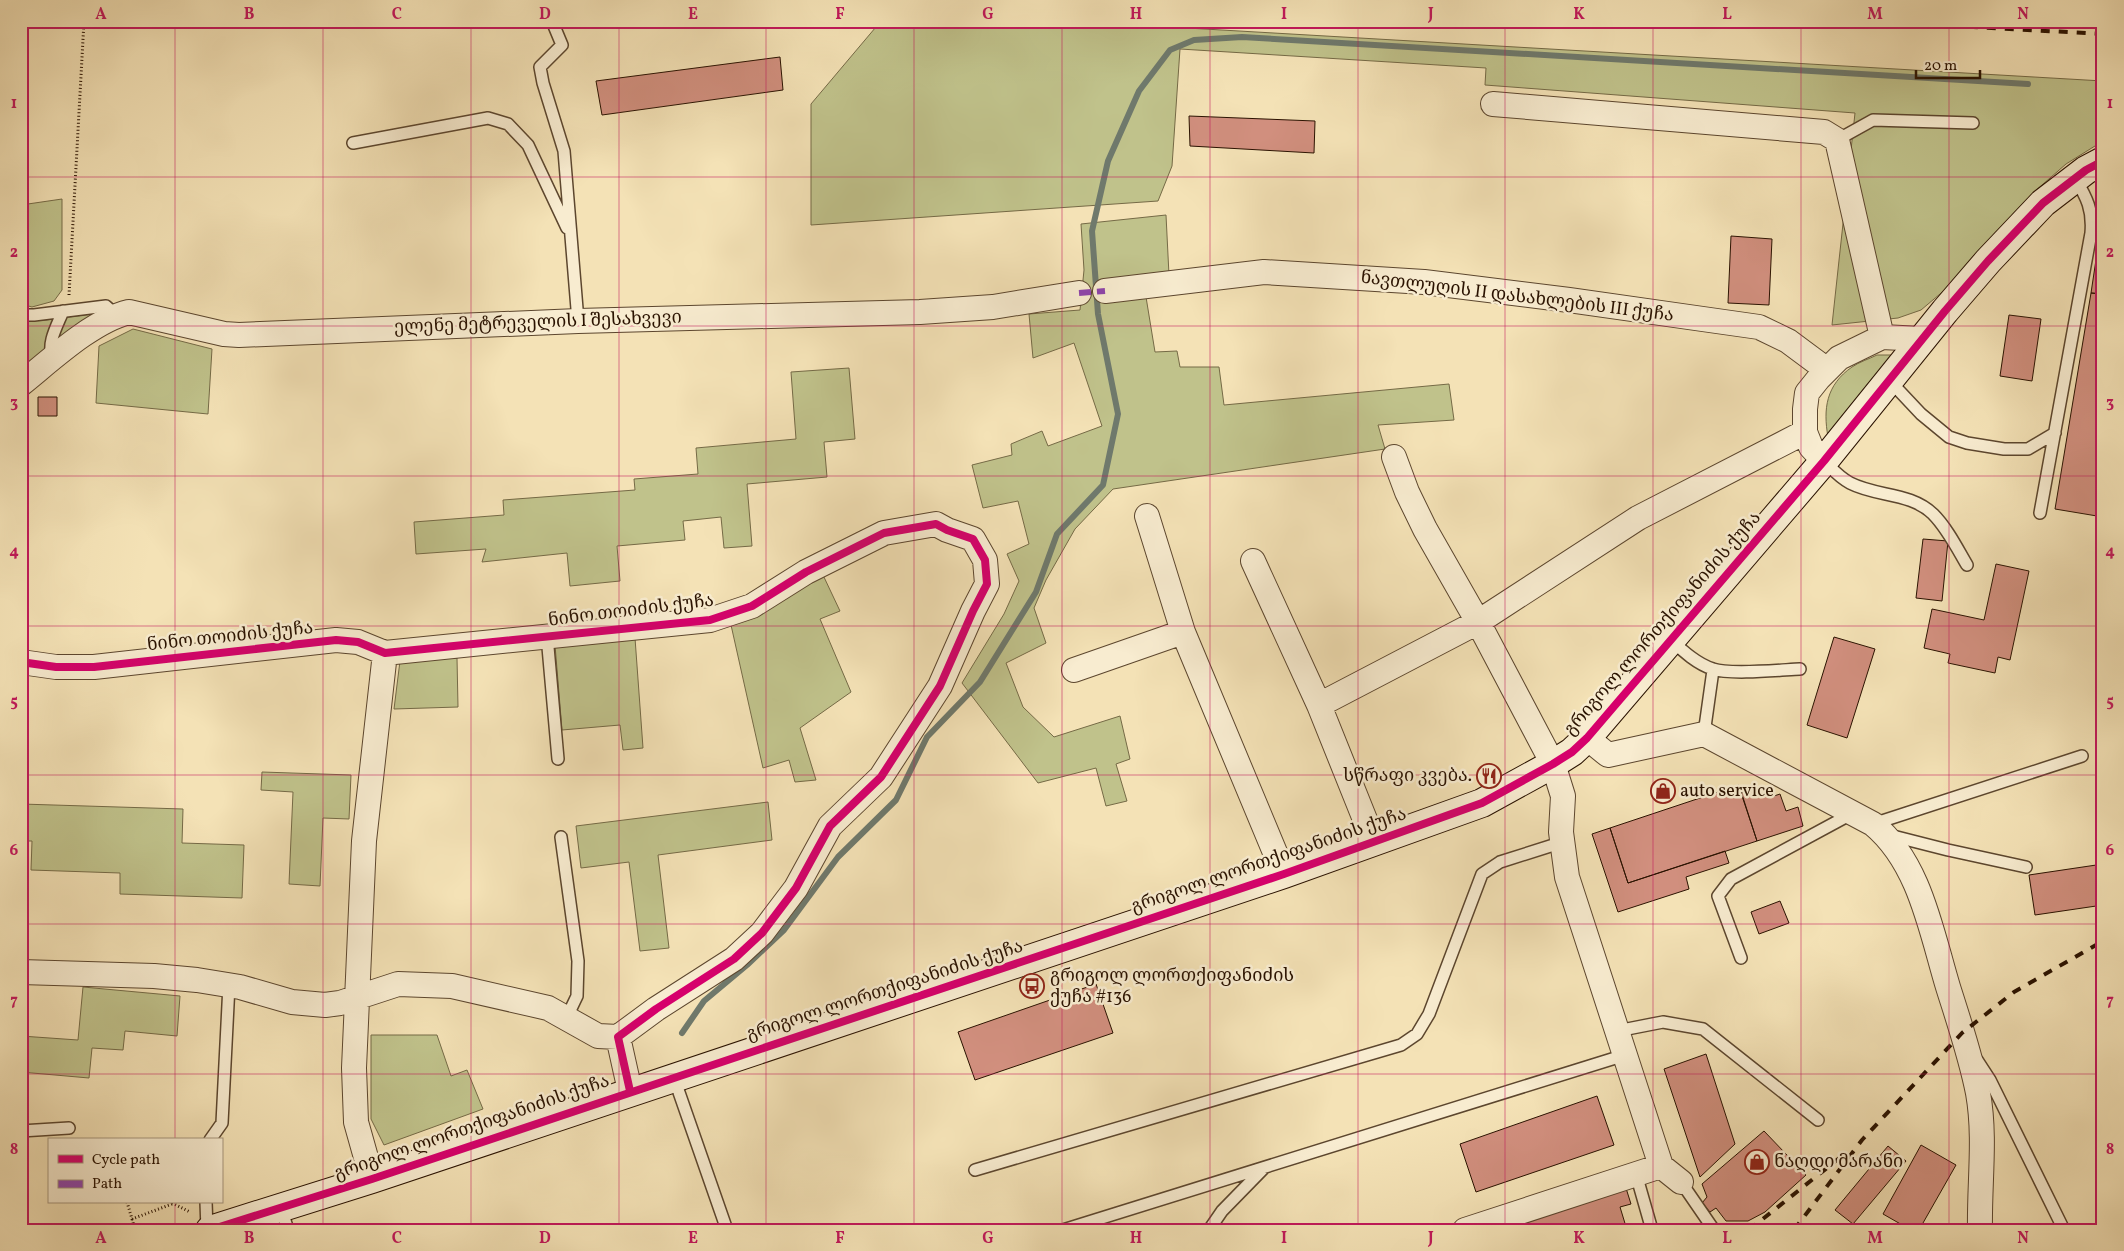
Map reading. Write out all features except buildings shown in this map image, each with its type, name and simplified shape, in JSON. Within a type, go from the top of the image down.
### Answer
[{"type":"street","points":[[1493,104],[1824,132],[1837,140],[1882,337]]},
{"type":"street","name":"გრიგოლ ლორთქიფანიძის ქუჩა","points":[[209,1230],[285,1219],[372,1178],[1284,874],[1482,803],[1553,764],[1572,752],[1587,738],[1824,461],[1922,339],[1988,261],[2043,203],[2086,170],[2103,161]]},
{"type":"street","name":"ნავთლუღის II დასახლების III ქუჩა","points":[[1105,291],[1264,272],[1424,282],[1759,327],[1788,341],[1827,370]]},
{"type":"street","name":"ელენე მეტრეველის I შესახვევი","points":[[21,384],[104,321],[116,315],[129,312],[224,334],[239,335],[578,321],[920,312],[993,307],[1079,293]]},
{"type":"street","points":[[1824,461],[1811,447],[1805,432],[1804,409],[1807,393],[1839,358],[1882,337],[1922,339]]},
{"type":"street","points":[[1319,705],[1478,622],[1638,518],[1805,432]]},
{"type":"street","points":[[1394,458],[1407,492],[1422,522],[1478,622],[1553,764],[1563,796],[1562,842],[1567,877],[1661,1166],[1681,1182]]},
{"type":"street","points":[[1147,516],[1183,632],[1284,874]]},
{"type":"street","name":"ნინო თოიძის ქუჩა","points":[[21,662],[56,667],[94,667],[336,640],[358,642],[385,652],[710,620],[752,606],[806,572],[884,533],[936,524],[973,539],[985,560],[987,584],[940,686],[881,777],[830,826],[796,888],[767,926],[734,959],[656,1009],[618,1037]]},
{"type":"street","points":[[1253,561],[1319,705],[1374,842]]},
{"type":"street","points":[[1074,670],[1183,632]]},
{"type":"street","points":[[372,1178],[356,1122],[354,1068],[364,841],[385,652]]},
{"type":"street","points":[[1587,738],[1608,755],[1704,734],[1871,824],[1902,859],[1918,890],[1964,1040],[1978,1094],[1982,1142],[1980,1230]]},
{"type":"street","points":[[21,972],[154,976],[197,980],[229,985],[292,1002],[325,1005],[340,1003],[398,984],[452,986],[548,1008],[598,1036],[618,1037],[630,1091]]},
{"type":"street","points":[[1465,1230],[1661,1166]]},
{"type":"lane","points":[[552,21],[562,45],[540,67],[543,83],[564,151],[578,321]]},
{"type":"lane","points":[[353,143],[488,118],[508,124],[528,145],[571,237]]},
{"type":"lane","points":[[1837,140],[1872,120],[1973,123]]},
{"type":"lane","points":[[2040,513],[2091,233],[2092,216],[2083,191],[2075,178]]},
{"type":"lane","points":[[21,315],[34,316],[106,306],[116,315]]},
{"type":"lane","points":[[53,358],[51,343],[63,312]]},
{"type":"lane","points":[[1889,380],[1921,414],[1949,437],[1967,443],[2028,449],[2055,433]]},
{"type":"lane","points":[[1824,461],[1850,483],[1906,498],[1932,513],[1949,535],[1967,565]]},
{"type":"lane","points":[[547,636],[558,759]]},
{"type":"lane","points":[[1670,639],[1687,654],[1713,670],[1800,669]]},
{"type":"lane","points":[[1704,734],[1713,670]]},
{"type":"lane","points":[[1741,958],[1718,896],[1731,879],[1871,824],[2082,756]]},
{"type":"lane","points":[[1871,824],[1948,850],[2026,866]]},
{"type":"lane","points":[[561,837],[578,961],[576,996],[566,1019]]},
{"type":"lane","points":[[975,1170],[1402,1044],[1417,1034],[1429,1014],[1482,874],[1500,862],[1562,842]]},
{"type":"lane","points":[[211,1138],[222,1122],[229,985]]},
{"type":"lane","points":[[1617,1032],[1663,1022],[1703,1030],[1818,1120]]},
{"type":"lane","points":[[1964,1040],[1990,1080],[2064,1230]]},
{"type":"lane","points":[[1063,1230],[1625,1055]]},
{"type":"lane","points":[[673,1077],[727,1230]]},
{"type":"lane","points":[[21,1131],[69,1128]]},
{"type":"lane","points":[[1209,1230],[1222,1211],[1265,1167]]},
{"type":"lane","points":[[1636,1174],[1652,1230]]},
{"type":"lane","points":[[1681,1182],[1714,1230]]},
{"type":"lane","points":[[206,1204],[209,1230]]},
{"type":"path","points":[[69,287],[84,21]]},
{"type":"path","points":[[127,1204],[135,1230]]},
{"type":"path","points":[[132,1219],[172,1204]]},
{"type":"green space","points":[[881,21],[1066,21],[2103,81],[2103,141],[2066,164],[2034,192],[1953,283],[1921,310],[1898,318],[1832,325],[1855,113],[1485,85],[1486,68],[1180,49],[1172,166],[1158,201],[811,225],[811,104]]},
{"type":"green space","points":[[62,199],[62,290],[54,301],[32,307],[21,304],[21,205]]},
{"type":"green space","points":[[1166,215],[1169,275],[1146,297],[1155,352],[1177,351],[1180,367],[1219,367],[1224,405],[1449,384],[1454,420],[1378,425],[1385,449],[1113,489],[1075,529],[1046,580],[1034,608],[1046,643],[1006,663],[1023,707],[1054,737],[1120,716],[1130,759],[1116,764],[1127,801],[1106,806],[1096,768],[1038,783],[962,683],[1004,614],[1019,581],[1007,554],[1029,544],[1018,501],[983,508],[972,465],[1012,455],[1011,444],[1042,431],[1048,446],[1102,426],[1074,343],[1033,358],[1029,314],[1080,310],[1084,270],[1081,224]]},
{"type":"green space","points":[[92,314],[97,316],[21,375],[21,321]]},
{"type":"green space","points":[[133,329],[212,349],[208,414],[96,403],[99,346]]},
{"type":"green space","points":[[1877,355],[1895,355],[1828,437],[1826,417],[1828,398],[1832,390],[1843,374],[1852,367]]},
{"type":"green space","points":[[849,368],[855,439],[824,442],[827,477],[747,484],[752,546],[724,548],[721,517],[683,521],[685,540],[617,546],[620,581],[570,586],[567,553],[482,562],[486,549],[416,554],[414,522],[504,515],[503,500],[635,490],[634,479],[698,474],[696,448],[796,439],[791,372]]},
{"type":"green space","points":[[823,575],[840,611],[820,619],[851,692],[800,728],[816,780],[795,782],[789,760],[763,768],[731,625]]},
{"type":"green space","points":[[635,638],[643,748],[623,750],[620,725],[562,730],[555,645]]},
{"type":"green space","points":[[457,658],[458,707],[394,709],[400,661]]},
{"type":"green space","points":[[262,772],[351,775],[349,819],[323,818],[320,886],[289,884],[293,792],[261,790]]},
{"type":"green space","points":[[768,802],[772,840],[658,855],[669,948],[640,951],[629,862],[581,868],[576,826]]},
{"type":"green space","points":[[21,804],[183,809],[182,843],[244,845],[242,898],[120,894],[120,873],[31,870],[32,841],[21,841]]},
{"type":"green space","points":[[83,987],[180,996],[177,1036],[125,1031],[123,1050],[92,1048],[89,1078],[21,1072],[21,1036],[78,1040]]},
{"type":"green space","points":[[371,1035],[437,1035],[451,1076],[467,1070],[483,1109],[384,1145],[371,1119]]},
{"type":"waterway","points":[[682,1033],[704,1001],[747,965],[784,930],[838,857],[896,800],[927,737],[980,682],[1036,592],[1057,534],[1103,485],[1118,414],[1098,314],[1092,231],[1108,161],[1139,91],[1170,50],[1194,40],[1242,37],[2028,84]]},
{"type":"railway","points":[[1861,21],[2103,34]]},
{"type":"railway","points":[[1794,1230],[1862,1140],[1962,1033],[2014,992],[2103,941]]},
{"type":"railway","points":[[1749,1230],[1847,1152]]},
{"type":"marked path","points":[[1079,293],[1105,291]]},
{"type":"cycle path","points":[[210,1230],[372,1179],[1284,874],[1482,803],[1553,764],[1572,752],[1587,738],[1824,461],[1945,311],[1988,261],[2043,203],[2086,170],[2103,161]]},
{"type":"cycle path","points":[[21,662],[56,667],[94,667],[336,640],[358,642],[385,653],[710,620],[752,606],[806,572],[884,533],[936,524],[973,539],[985,560],[987,584],[940,686],[881,777],[830,826],[796,888],[762,933],[734,959],[656,1009],[618,1037],[630,1091]]},
{"type":"place","name":"სწრაფი კვება.","points":[[1489,776]]},
{"type":"place","name":"auto service","points":[[1663,791]]},
{"type":"place","name":"გრიგოლ ლორთქიფანიძის ქუჩა #136","points":[[1032,986]]},
{"type":"place","name":"ნაღდი მარანი","points":[[1757,1162]]}]
